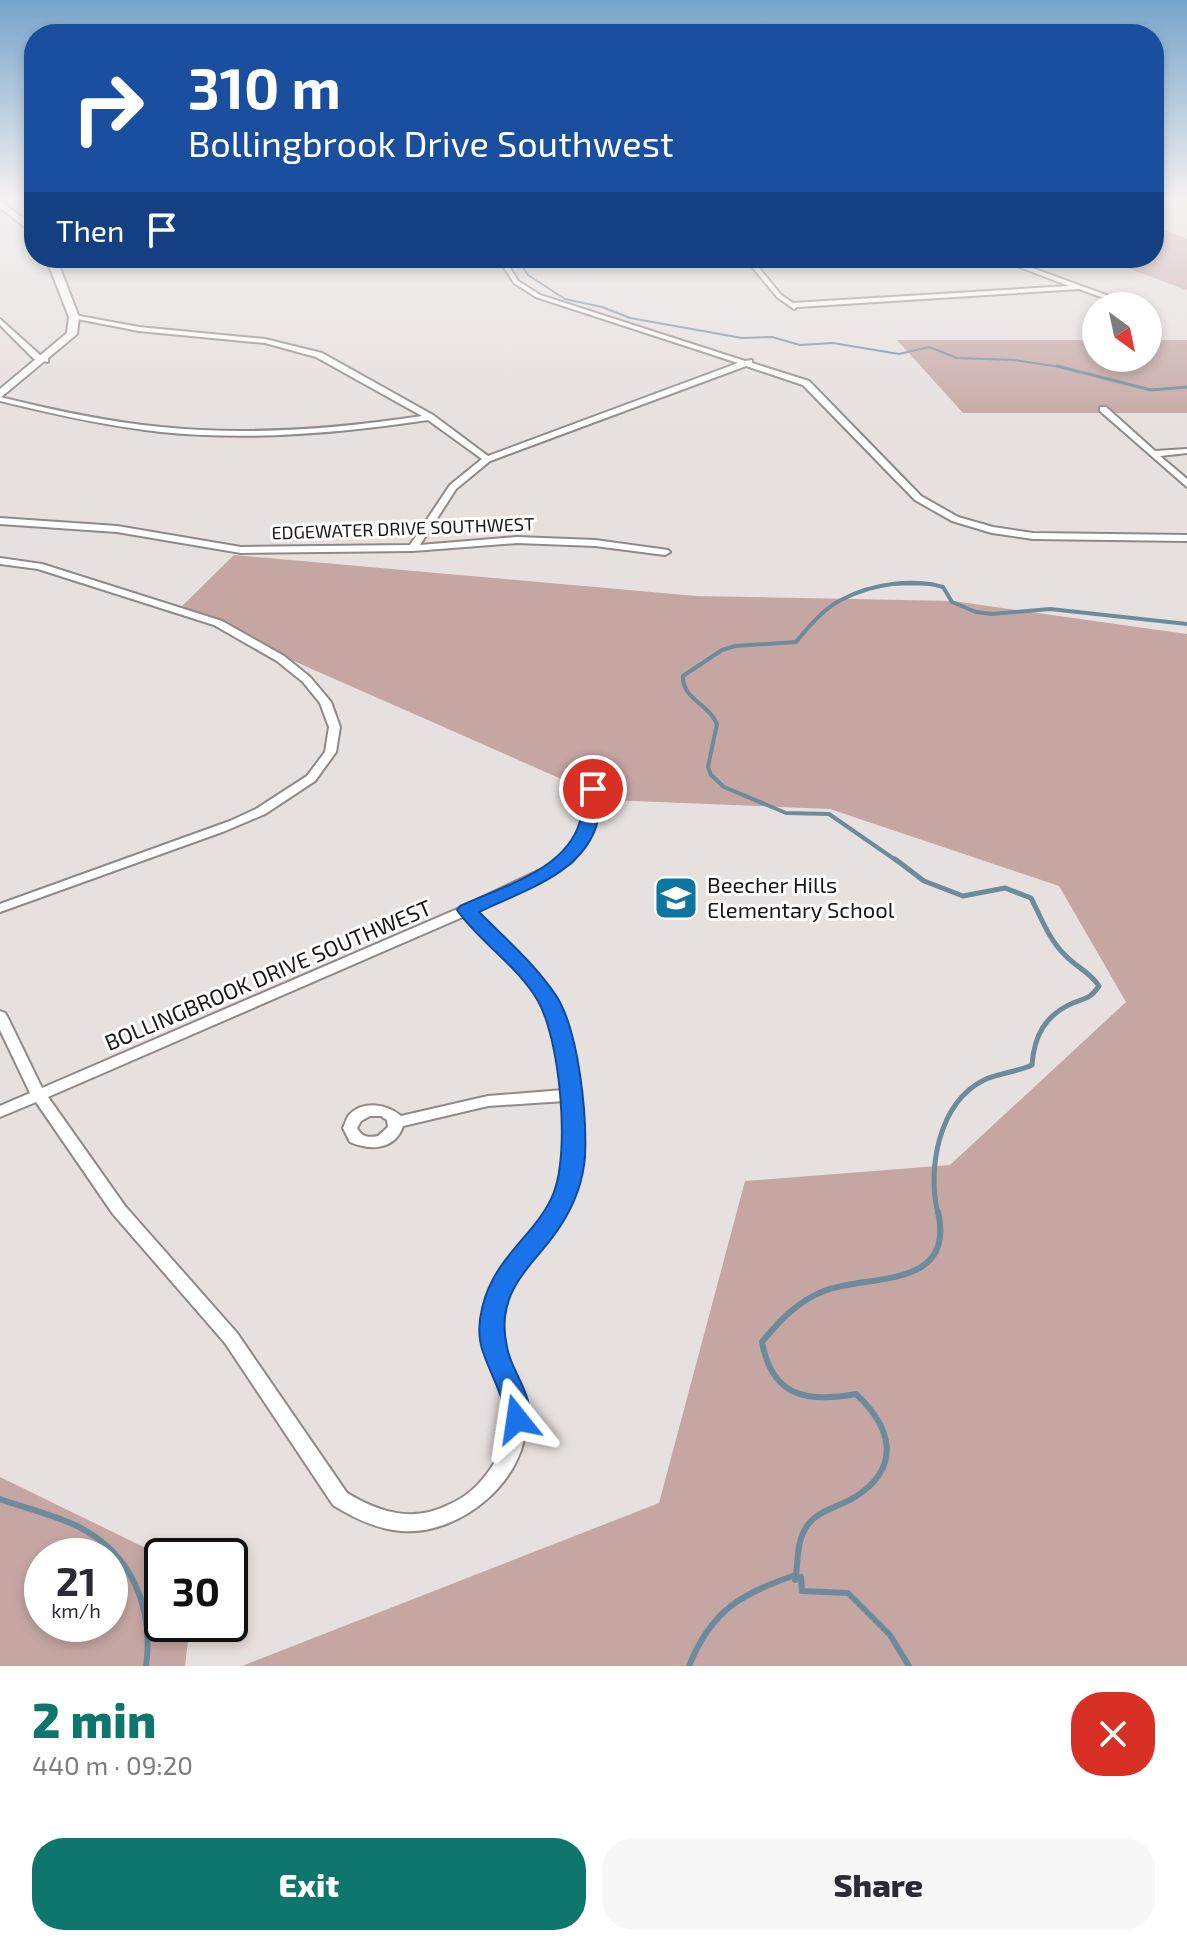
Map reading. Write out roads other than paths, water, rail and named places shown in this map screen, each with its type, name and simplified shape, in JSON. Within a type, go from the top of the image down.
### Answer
[{"type":"street","points":[[0,397],[72,334],[74,317],[58,276]]},
{"type":"street","points":[[512,276],[516,282],[538,296],[749,362],[813,387],[918,498],[955,519],[992,530],[1033,536],[1187,538]]},
{"type":"street","points":[[765,276],[794,307],[1078,287]]},
{"type":"street","points":[[1047,276],[1092,292]]},
{"type":"street","points":[[74,317],[139,329],[265,341],[299,348],[326,358],[430,417],[487,459]]},
{"type":"street","points":[[0,321],[37,357],[45,360]]},
{"type":"street","points":[[413,548],[453,487],[487,459],[749,362]]},
{"type":"street","points":[[0,397],[94,422],[202,434],[327,432],[430,417]]},
{"type":"street","points":[[1103,409],[1187,484]]},
{"type":"street","points":[[1153,454],[1187,451]]},
{"type":"street","name":"EDGEWATER DRIVE SOUTHWEST","points":[[0,521],[117,529],[241,550],[413,548],[545,541],[618,545],[665,552]]},
{"type":"street","points":[[0,561],[39,566],[231,629],[267,649],[304,677],[330,709],[336,726],[332,749],[316,773],[272,806],[0,908]]},
{"type":"street","name":"BOLLINGBROOK DRIVE SOUTHWEST","points":[[0,1112],[467,910],[548,871],[568,859],[589,823],[593,789]]},
{"type":"street","points":[[0,1016],[39,1096],[119,1210],[231,1338],[340,1499],[379,1520],[404,1524],[445,1519],[481,1497],[506,1463],[517,1419],[514,1398],[494,1348],[493,1317],[498,1296],[509,1273],[552,1220],[566,1191],[573,1157],[564,1042],[548,1001],[531,976],[467,910]]},
{"type":"street","points":[[396,1122],[488,1101],[570,1095]]},
{"type":"waterway","points":[[529,276],[565,299],[602,307],[630,318],[742,338],[772,337],[800,345],[833,343],[899,354],[929,347],[957,358],[1015,360],[1062,367]]},
{"type":"waterway","points":[[1057,366],[1062,367]]},
{"type":"waterway","points":[[1062,367],[1067,368]]},
{"type":"waterway","points":[[1062,367],[1151,390],[1187,387]]},
{"type":"waterway","points":[[897,861],[829,814],[786,813],[724,787],[711,775],[708,767],[717,724],[691,696],[683,676],[722,650],[735,646],[796,642],[830,607],[854,594],[892,584],[931,584]]},
{"type":"waterway","points":[[893,584],[931,584]]},
{"type":"waterway","points":[[931,584],[943,587],[952,602],[976,612],[992,614],[1050,609],[1187,624]]},
{"type":"waterway","points":[[895,859],[924,881],[963,896],[1005,888],[1031,898],[1059,949],[1099,986],[1091,995],[1063,1008],[1048,1020],[1038,1036],[1032,1065],[984,1080],[956,1104],[946,1121],[936,1158],[934,1178],[938,1214]]},
{"type":"waterway","points":[[796,1575],[800,1543],[807,1526],[817,1516],[855,1497],[870,1485],[880,1473],[887,1447],[878,1420],[856,1394],[822,1397],[794,1392],[774,1375],[762,1342],[790,1312],[815,1295],[842,1286],[904,1274],[921,1267],[934,1255],[940,1237],[938,1212]]},
{"type":"waterway","points":[[0,1499],[77,1526],[112,1551],[135,1584],[142,1603],[148,1644],[146,1666]]},
{"type":"waterway","points":[[689,1666],[707,1631],[730,1607],[759,1589],[796,1575]]},
{"type":"waterway","points":[[796,1575],[795,1580],[801,1577],[802,1591],[848,1593],[890,1635],[909,1666]]},
{"type":"place","name":"Beecher Hills Elementary School","points":[[676,898]]}]
